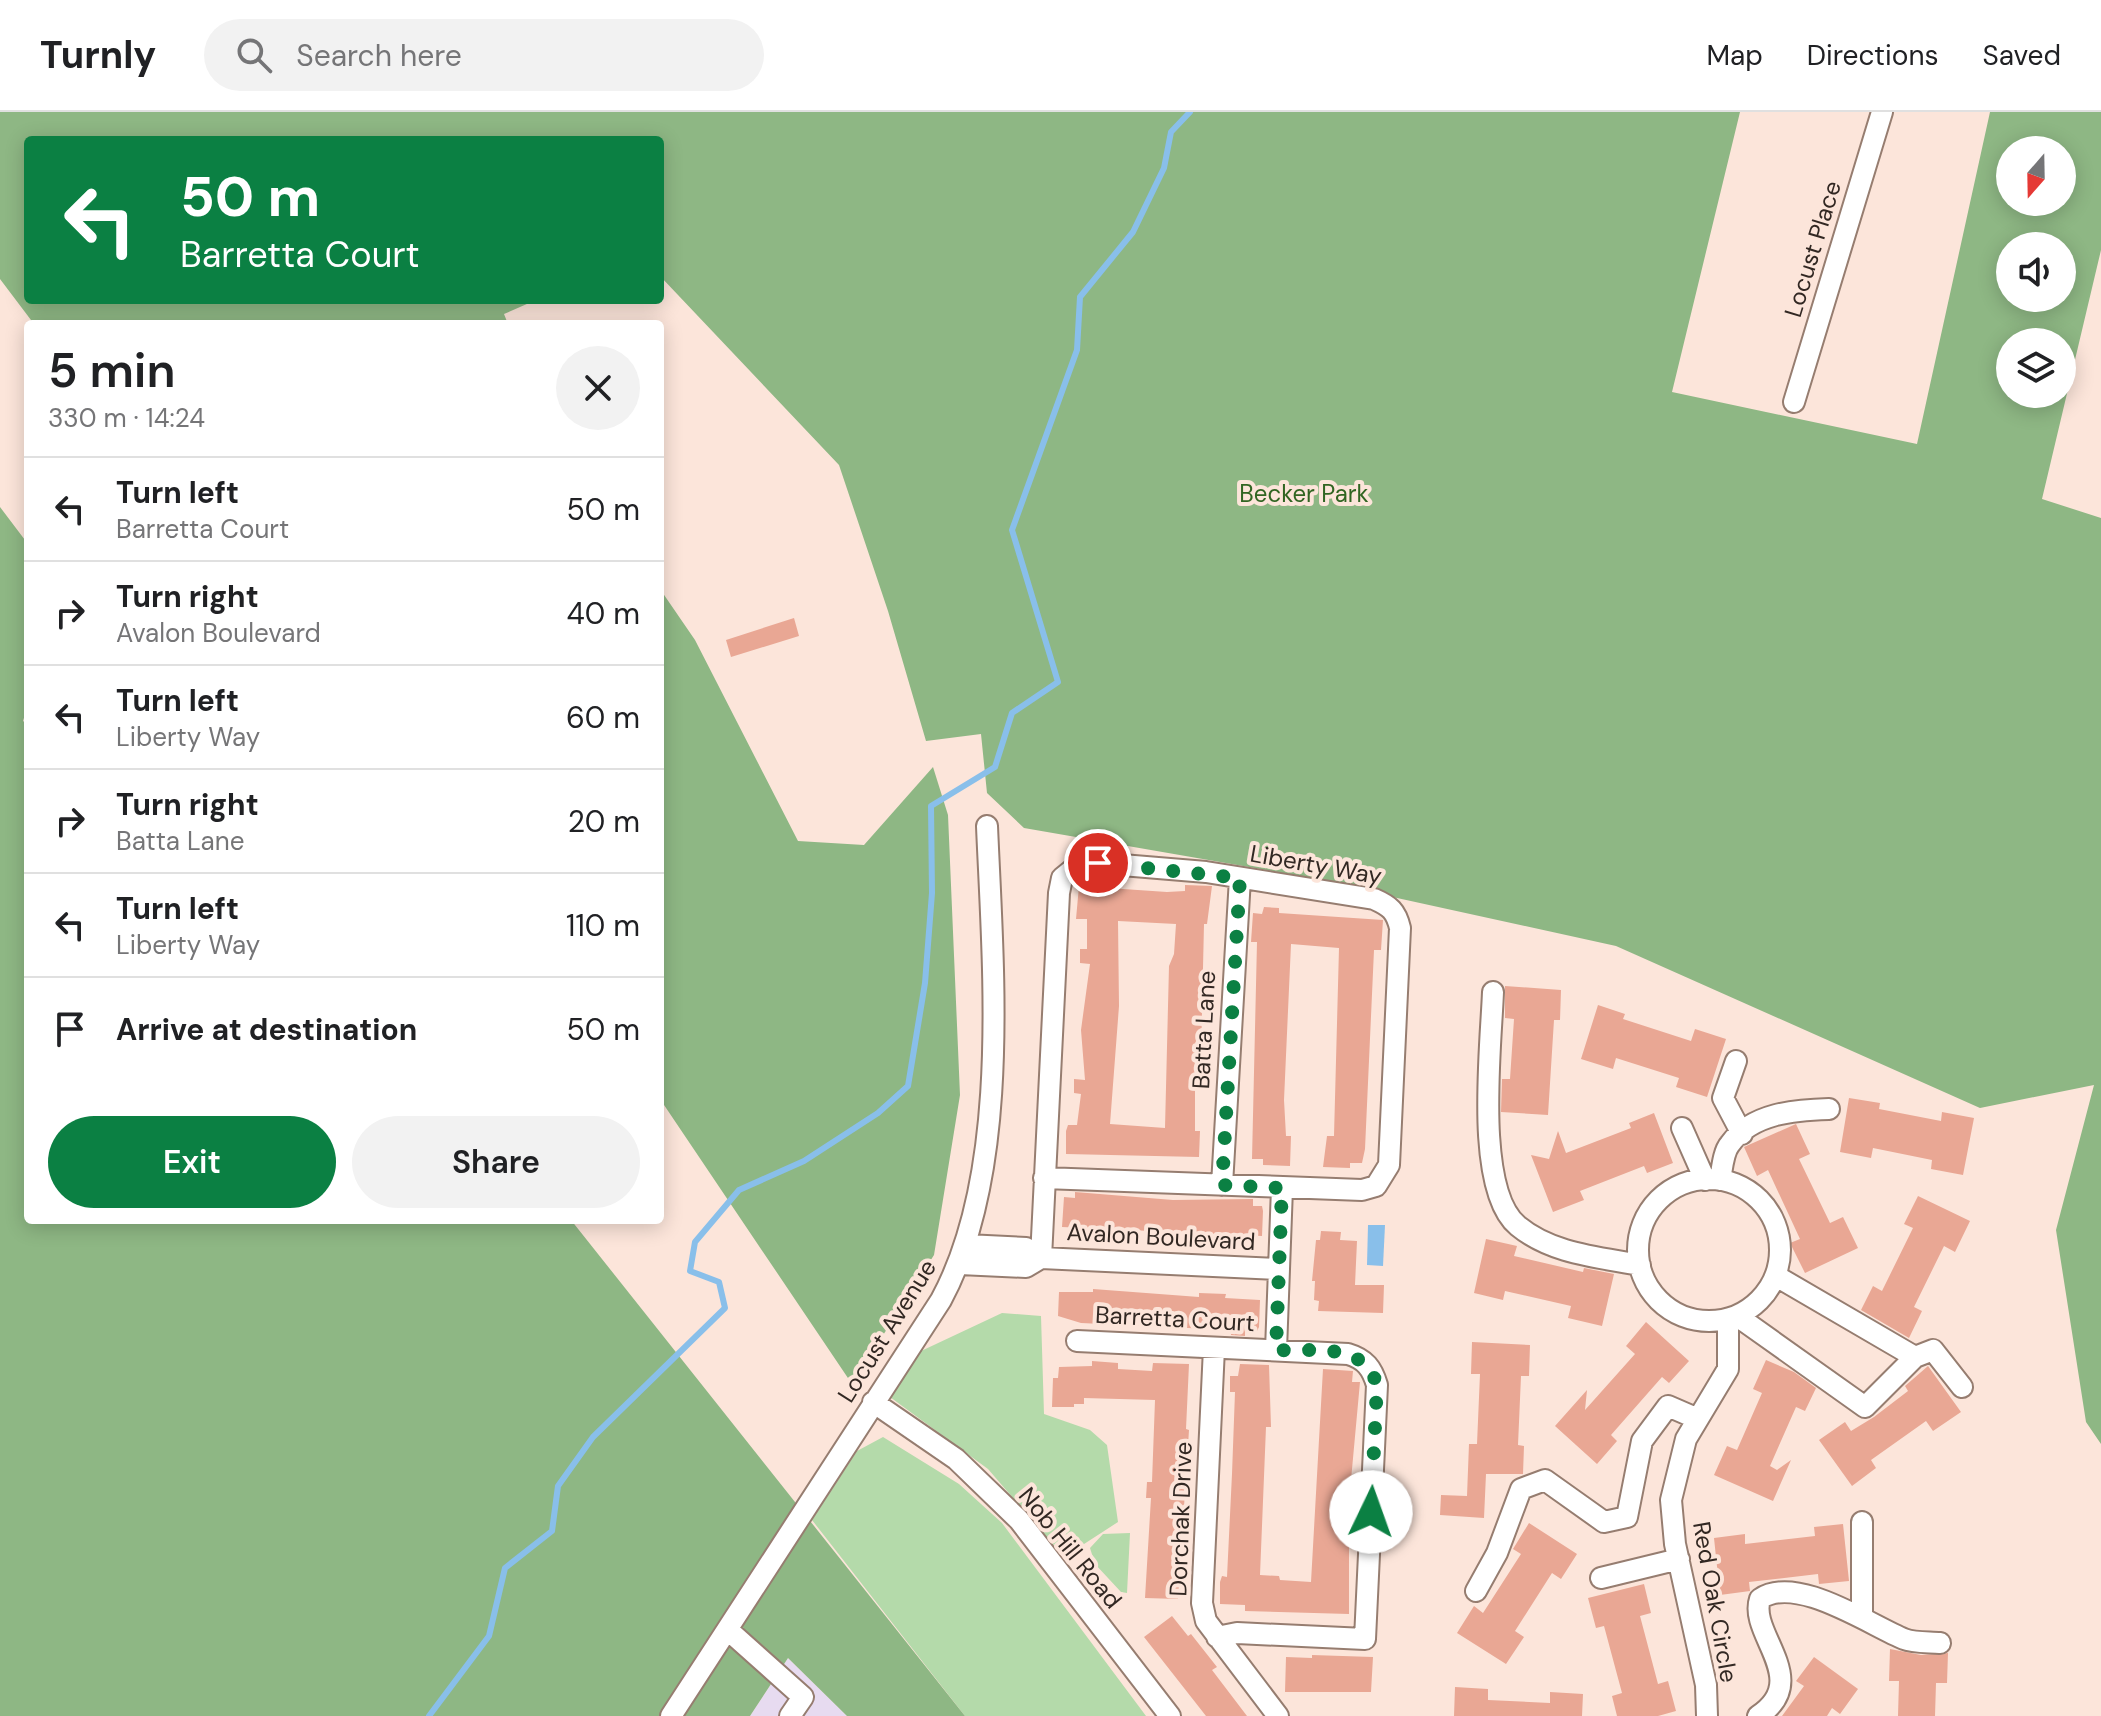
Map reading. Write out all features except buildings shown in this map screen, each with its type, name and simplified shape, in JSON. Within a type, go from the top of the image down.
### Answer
[{"type":"street","name":"Locust Place","points":[[1794,402],[1882,112]]},
{"type":"street","name":"Locust Avenue","points":[[671,1716],[941,1300],[963,1254],[983,1174],[990,1071],[994,958],[987,826]]},
{"type":"street","name":"Liberty Way","points":[[1041,1258],[1044,1178],[1062,878],[1078,865],[1098,863],[1240,878],[1374,899],[1397,914],[1400,928],[1389,1165],[1376,1186],[1362,1190],[1044,1178]]},
{"type":"street","name":"Batta Lane","points":[[1222,1185],[1240,878]]},
{"type":"street","points":[[1493,992],[1488,1155],[1500,1197],[1516,1225],[1561,1250],[1640,1265]]},
{"type":"street","points":[[1736,1061],[1723,1098],[1742,1134]]},
{"type":"street","points":[[1712,1180],[1729,1144],[1742,1134],[1784,1111],[1829,1109]]},
{"type":"street","points":[[1682,1128],[1712,1180]]},
{"type":"street","points":[[1712,1180],[1754,1194],[1769,1211],[1779,1232],[1781,1254],[1776,1276],[1765,1296],[1732,1318],[1703,1322],[1679,1315],[1659,1301],[1644,1281],[1640,1265],[1640,1232],[1650,1210],[1667,1192],[1689,1182],[1712,1180]]},
{"type":"street","name":"Avalon Boulevard","points":[[1276,1350],[1282,1188]]},
{"type":"street","name":"Avalon Boulevard","points":[[963,1254],[1026,1267],[1041,1258],[1278,1269]]},
{"type":"street","points":[[1776,1276],[1915,1357]]},
{"type":"street","points":[[1732,1318],[1865,1407],[1915,1357],[1933,1350],[1962,1387]]},
{"type":"street","name":"Red Oak Circle","points":[[1707,1716],[1706,1685],[1679,1559],[1671,1500],[1686,1439],[1728,1369],[1732,1318]]},
{"type":"street","name":"Barretta Court","points":[[1077,1341],[1348,1354],[1363,1359],[1377,1385],[1365,1639],[1237,1633],[1217,1637]]},
{"type":"street","name":"Dorchak Drive","points":[[1214,1348],[1202,1603],[1206,1621],[1278,1716]]},
{"type":"street","name":"Nob Hill Road","points":[[873,1402],[956,1459],[1019,1520],[1170,1716]]},
{"type":"street","points":[[1476,1591],[1497,1553],[1521,1489],[1545,1480],[1604,1522],[1627,1517],[1642,1441],[1668,1406],[1698,1419]]},
{"type":"street","points":[[1862,1522],[1862,1618]]},
{"type":"street","points":[[1601,1578],[1679,1559]]},
{"type":"street","points":[[1758,1716],[1779,1691],[1780,1669],[1760,1622],[1760,1599],[1770,1592],[1786,1591],[1862,1618],[1906,1640],[1940,1643]]},
{"type":"street","points":[[728,1630],[803,1697],[790,1716]]},
{"type":"shaded area","points":[[788,1658],[847,1716],[750,1716]]},
{"type":"green space","name":"Becker Park","points":[[0,112],[1740,112],[1672,392],[1917,444],[1990,112],[2101,112],[2101,250],[2076,356],[2076,328],[1996,328],[1996,408],[2064,408],[2042,499],[2101,518],[2101,1444],[2086,1422],[2056,1230],[2094,1085],[1980,1108],[1616,946],[1283,873],[1024,828],[987,793],[981,734],[926,741],[888,611],[839,465],[664,280],[664,136],[24,136],[24,304],[527,304],[504,314],[506,320],[31,320],[0,279]]},
{"type":"green space","points":[[0,507],[24,539],[24,1224],[574,1224],[965,1716],[847,1716],[788,1658],[750,1716],[0,1716]]},
{"type":"green space","points":[[664,595],[695,640],[798,841],[864,845],[933,767],[948,815],[960,1095],[934,1255],[852,1384],[664,1105]]},
{"type":"green space","points":[[1002,1313],[1041,1316],[1044,1414],[1090,1430],[1107,1445],[1118,1522],[1064,1557],[988,1469],[890,1397],[919,1352]]},
{"type":"green space","points":[[883,1437],[959,1484],[1002,1523],[1146,1716],[965,1716],[812,1520],[857,1451]]},
{"type":"green space","points":[[1130,1533],[1127,1593],[1121,1592],[1095,1564],[1090,1548],[1103,1534]]},
{"type":"water","points":[[1368,1225],[1385,1225],[1383,1266],[1367,1265]]},
{"type":"waterway","points":[[429,1716],[489,1636],[505,1568],[552,1531],[558,1486],[593,1437],[725,1308],[719,1282],[690,1271],[695,1242],[739,1190],[804,1161],[878,1113],[908,1086],[925,983],[932,893],[931,806],[995,767],[1012,713],[1058,682],[1012,530],[1077,350],[1080,297],[1133,232],[1164,168],[1171,132],[1190,112]]},
{"type":"route","points":[[1098,863],[1240,878],[1236,898],[1222,1185],[1282,1188],[1276,1350],[1348,1354],[1363,1359],[1373,1373],[1377,1385],[1371,1512]]}]
